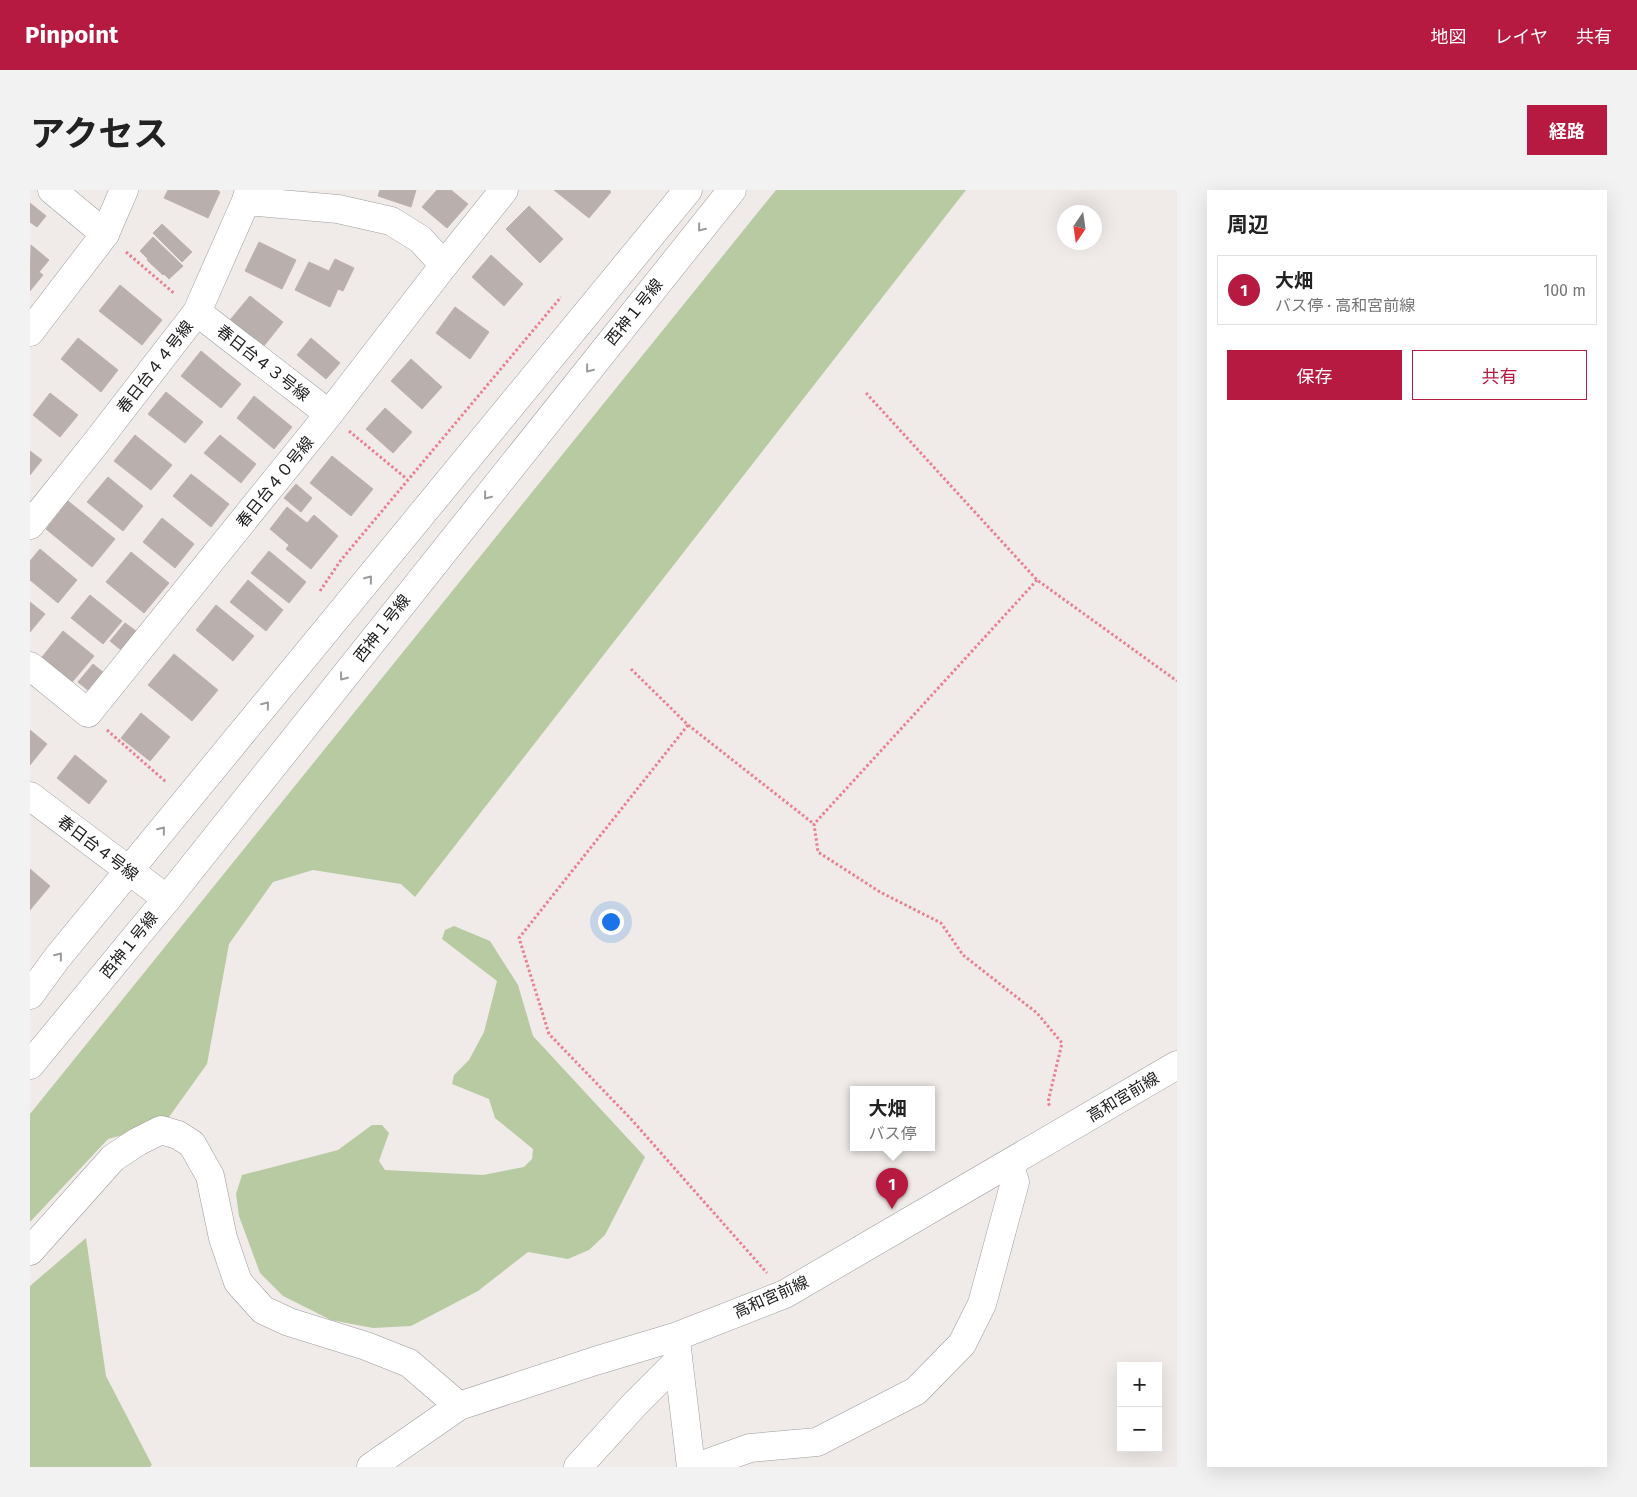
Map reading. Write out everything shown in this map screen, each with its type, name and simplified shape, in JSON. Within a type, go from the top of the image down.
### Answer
[{"type":"street","points":[[52,190],[105,234]]},
{"type":"street","points":[[30,332],[105,234],[124,190]]},
{"type":"street","name":"春日台４０号線","points":[[88,713],[329,414],[504,190]]},
{"type":"street","points":[[30,995],[57,958],[688,190]]},
{"type":"street","name":"西神１号線","points":[[30,1065],[167,899],[732,190]]},
{"type":"street","points":[[248,195],[338,209],[391,221],[420,239],[444,265]]},
{"type":"street","name":"春日台４４号線","points":[[30,524],[95,444],[197,312],[248,195]]},
{"type":"street","name":"春日台４３号線","points":[[197,312],[329,414]]},
{"type":"street","points":[[30,666],[88,713]]},
{"type":"street","name":"春日台４号線","points":[[30,796],[167,899]]},
{"type":"street","name":"高和宮前線","points":[[371,1467],[459,1406],[594,1361],[677,1349],[785,1294],[1177,1065]]},
{"type":"street","points":[[30,1251],[113,1158],[137,1142],[161,1130],[178,1135],[192,1144],[210,1176],[223,1238],[238,1282],[263,1310],[290,1322],[366,1346],[409,1363],[459,1406]]},
{"type":"street","points":[[696,1467],[750,1448],[818,1442],[916,1391],[962,1344],[982,1304],[1015,1182],[1009,1164]]},
{"type":"street","points":[[578,1467],[634,1405],[677,1349]]},
{"type":"street","points":[[677,1349],[691,1467]]},
{"type":"path","points":[[105,234],[197,312]]},
{"type":"path","points":[[866,393],[1036,580],[1177,681]]},
{"type":"path","points":[[329,414],[407,479]]},
{"type":"path","points":[[814,824],[1036,580]]},
{"type":"path","points":[[630,669],[688,725],[814,824],[818,852],[880,892],[942,923],[963,955],[1037,1013],[1062,1043],[1048,1102],[1062,1133]]},
{"type":"path","points":[[88,713],[168,784]]},
{"type":"path","points":[[688,725],[519,938],[549,1034],[631,1119],[785,1294]]},
{"type":"green space","points":[[776,190],[966,190],[415,897],[401,884],[313,870],[273,882],[229,944],[207,1064],[164,1124],[108,1139],[30,1222],[30,1114]]},
{"type":"green space","points":[[454,926],[490,941],[518,985],[533,1036],[645,1157],[605,1235],[589,1250],[568,1259],[528,1252],[478,1291],[411,1326],[373,1328],[331,1320],[283,1296],[260,1273],[239,1216],[236,1194],[242,1175],[338,1150],[372,1125],[382,1125],[389,1133],[379,1161],[385,1170],[483,1175],[524,1167],[532,1159],[533,1149],[495,1118],[489,1099],[452,1084],[454,1075],[469,1060],[484,1032],[497,981],[442,939],[445,930]]},
{"type":"green space","points":[[86,1238],[106,1376],[152,1465],[150,1467],[30,1467],[30,1286]]},
{"type":"building","points":[[168,190],[217,190],[220,192],[208,218],[164,198]]},
{"type":"building","points":[[380,190],[416,190],[411,207],[378,196]]},
{"type":"building","points":[[437,190],[451,190],[468,204],[447,228],[422,207]]},
{"type":"building","points":[[554,190],[609,190],[611,192],[589,218]]},
{"type":"building","points":[[30,203],[46,216],[37,227],[30,222]]},
{"type":"building","points":[[529,206],[563,239],[540,263],[506,229]]},
{"type":"building","points":[[162,224],[192,252],[182,262],[153,233]]},
{"type":"building","points":[[153,237],[183,266],[169,279],[147,260],[140,251]]},
{"type":"building","points":[[259,242],[296,260],[282,289],[245,271]]},
{"type":"building","points":[[31,245],[49,260],[39,272],[43,275],[30,291]]},
{"type":"building","points":[[491,255],[523,284],[504,306],[472,277]]},
{"type":"building","points":[[335,259],[354,268],[343,291],[338,289],[330,307],[295,290],[309,262],[329,271]]},
{"type":"building","points":[[120,285],[162,320],[142,345],[99,311]]},
{"type":"building","points":[[250,296],[283,322],[263,347],[230,320]]},
{"type":"building","points":[[455,307],[489,332],[470,359],[436,333]]},
{"type":"building","points":[[78,338],[118,370],[101,392],[61,359]]},
{"type":"building","points":[[311,338],[340,363],[326,379],[297,355]]},
{"type":"building","points":[[201,351],[241,384],[221,408],[181,376]]},
{"type":"building","points":[[411,359],[442,387],[422,409],[391,381]]},
{"type":"building","points":[[166,392],[203,422],[185,443],[148,414]]},
{"type":"building","points":[[50,393],[78,415],[60,437],[33,415]]},
{"type":"building","points":[[254,396],[292,427],[274,449],[237,418]]},
{"type":"building","points":[[385,408],[412,432],[393,453],[366,429]]},
{"type":"building","points":[[135,435],[172,465],[151,490],[114,461]]},
{"type":"building","points":[[220,435],[256,464],[241,483],[204,453]]},
{"type":"building","points":[[30,451],[42,460],[30,475]]},
{"type":"building","points":[[332,456],[373,489],[351,516],[310,483]]},
{"type":"building","points":[[191,474],[229,504],[211,527],[173,496]]},
{"type":"building","points":[[108,477],[143,506],[123,531],[87,502]]},
{"type":"building","points":[[296,484],[312,498],[301,512],[284,498]]},
{"type":"building","points":[[68,501],[115,539],[92,567],[46,529]]},
{"type":"building","points":[[287,507],[307,523],[314,515],[338,536],[311,569],[286,549],[289,545],[270,529]]},
{"type":"building","points":[[162,518],[194,544],[175,568],[143,542]]},
{"type":"building","points":[[40,549],[77,580],[58,603],[30,580],[30,561]]},
{"type":"building","points":[[269,551],[306,582],[289,603],[251,573]]},
{"type":"building","points":[[131,552],[169,583],[144,613],[106,582]]},
{"type":"building","points":[[248,580],[283,610],[266,631],[230,602]]},
{"type":"building","points":[[90,595],[122,621],[103,644],[71,618]]},
{"type":"building","points":[[30,602],[45,614],[30,632]]},
{"type":"building","points":[[216,605],[254,636],[233,661],[196,630]]},
{"type":"building","points":[[125,623],[136,631],[121,650],[110,641]]},
{"type":"building","points":[[63,631],[94,656],[68,687],[38,662]]},
{"type":"building","points":[[174,654],[218,690],[192,721],[148,685]]},
{"type":"building","points":[[93,664],[104,673],[89,691],[78,682]]},
{"type":"building","points":[[141,713],[170,737],[150,761],[121,738]]},
{"type":"building","points":[[30,730],[47,744],[30,765]]},
{"type":"building","points":[[75,755],[107,781],[89,804],[57,778]]},
{"type":"building","points":[[30,869],[50,886],[30,910]]},
{"type":"place","name":"大畑","points":[[892,1209]]}]
